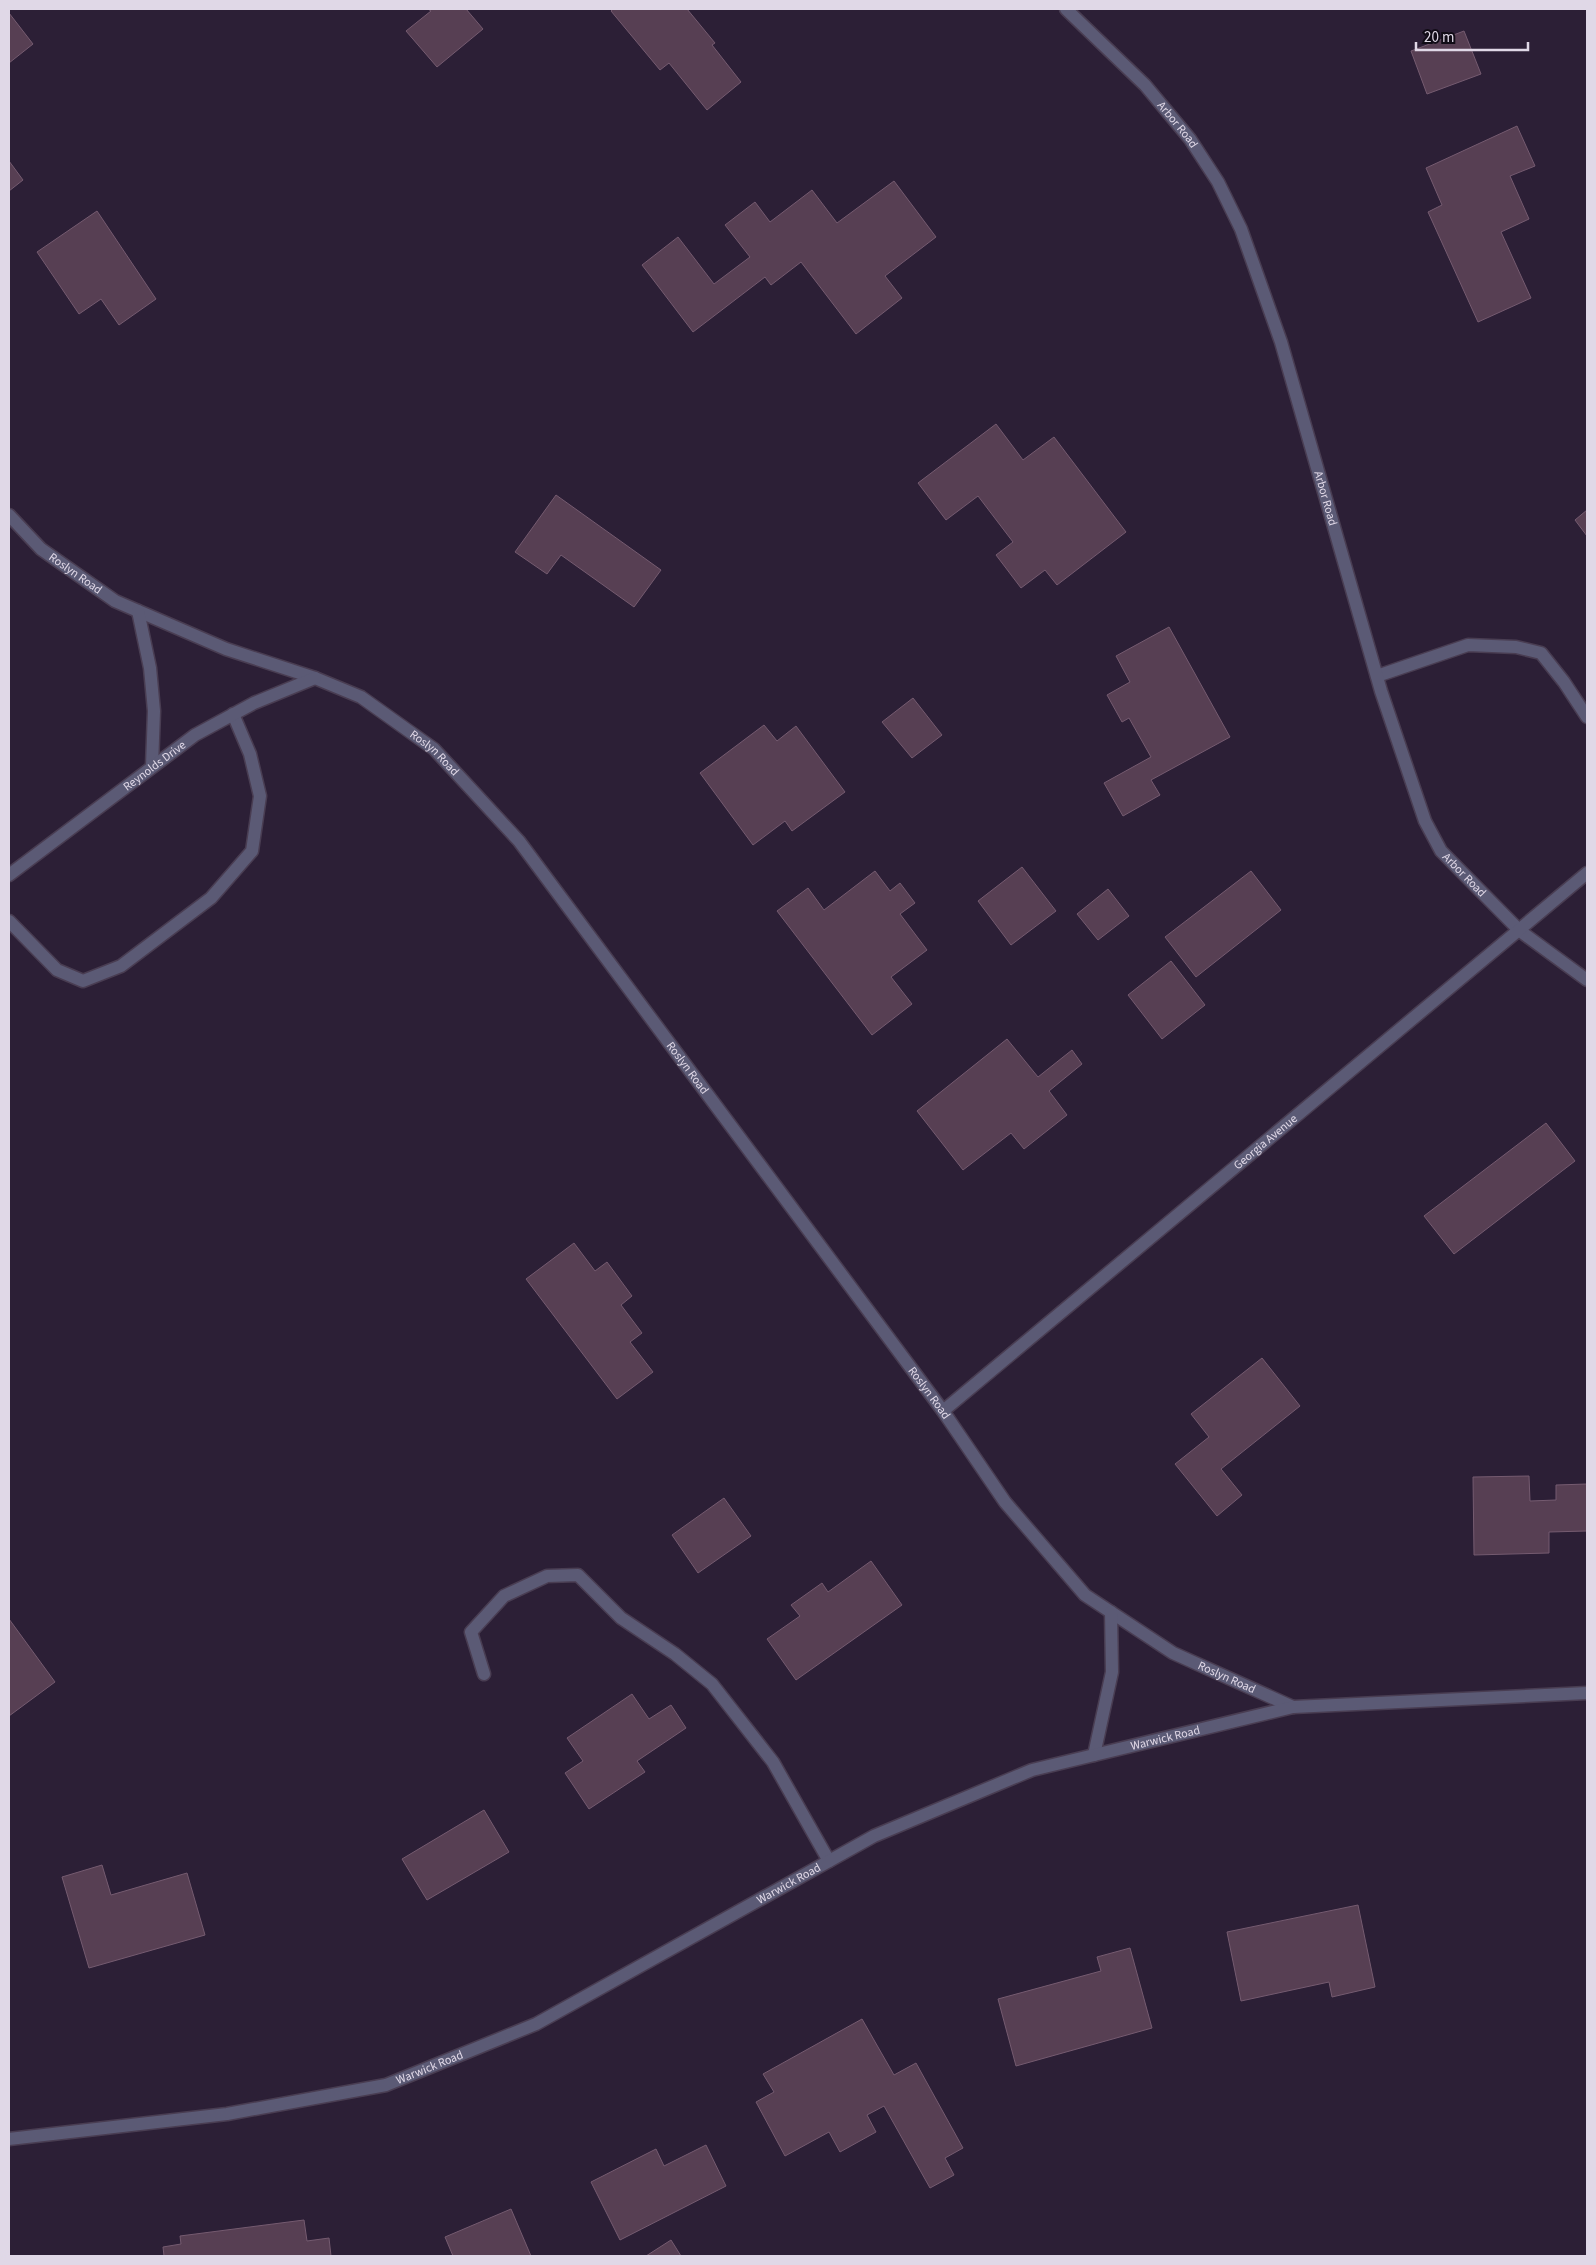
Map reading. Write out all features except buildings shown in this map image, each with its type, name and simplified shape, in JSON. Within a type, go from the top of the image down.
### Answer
[{"type":"street","name":"Arbor Road","points":[[1066,9],[1145,85],[1190,139],[1218,182],[1241,229],[1280,342],[1377,676],[1425,821],[1441,851],[1520,931],[1587,980]]},
{"type":"street","name":"Roslyn Road","points":[[9,515],[41,549],[115,601],[226,649],[315,678],[361,697],[434,748],[519,841],[943,1411],[1006,1502],[1085,1595],[1173,1653],[1294,1707]]},
{"type":"street","points":[[138,611],[150,668],[154,711],[152,766]]},
{"type":"street","points":[[1377,676],[1468,645],[1516,647],[1541,653],[1564,682],[1587,717]]},
{"type":"street","name":"Reynolds Drive","points":[[9,875],[195,735],[254,703],[315,678]]},
{"type":"street","points":[[9,921],[57,970],[83,980],[121,966],[211,898],[252,851],[260,796],[250,754],[233,714]]},
{"type":"street","name":"Georgia Avenue","points":[[943,1411],[1520,931],[1587,873]]},
{"type":"street","points":[[484,1674],[471,1632],[504,1596],[547,1576],[578,1575],[621,1618],[675,1654],[712,1684],[773,1762],[830,1861]]},
{"type":"street","points":[[1094,1755],[1112,1672],[1111,1612]]},
{"type":"street","name":"Warwick Road","points":[[9,2139],[227,2114],[386,2085],[536,2024],[874,1836],[1032,1770],[1294,1707],[1587,1694]]}]
